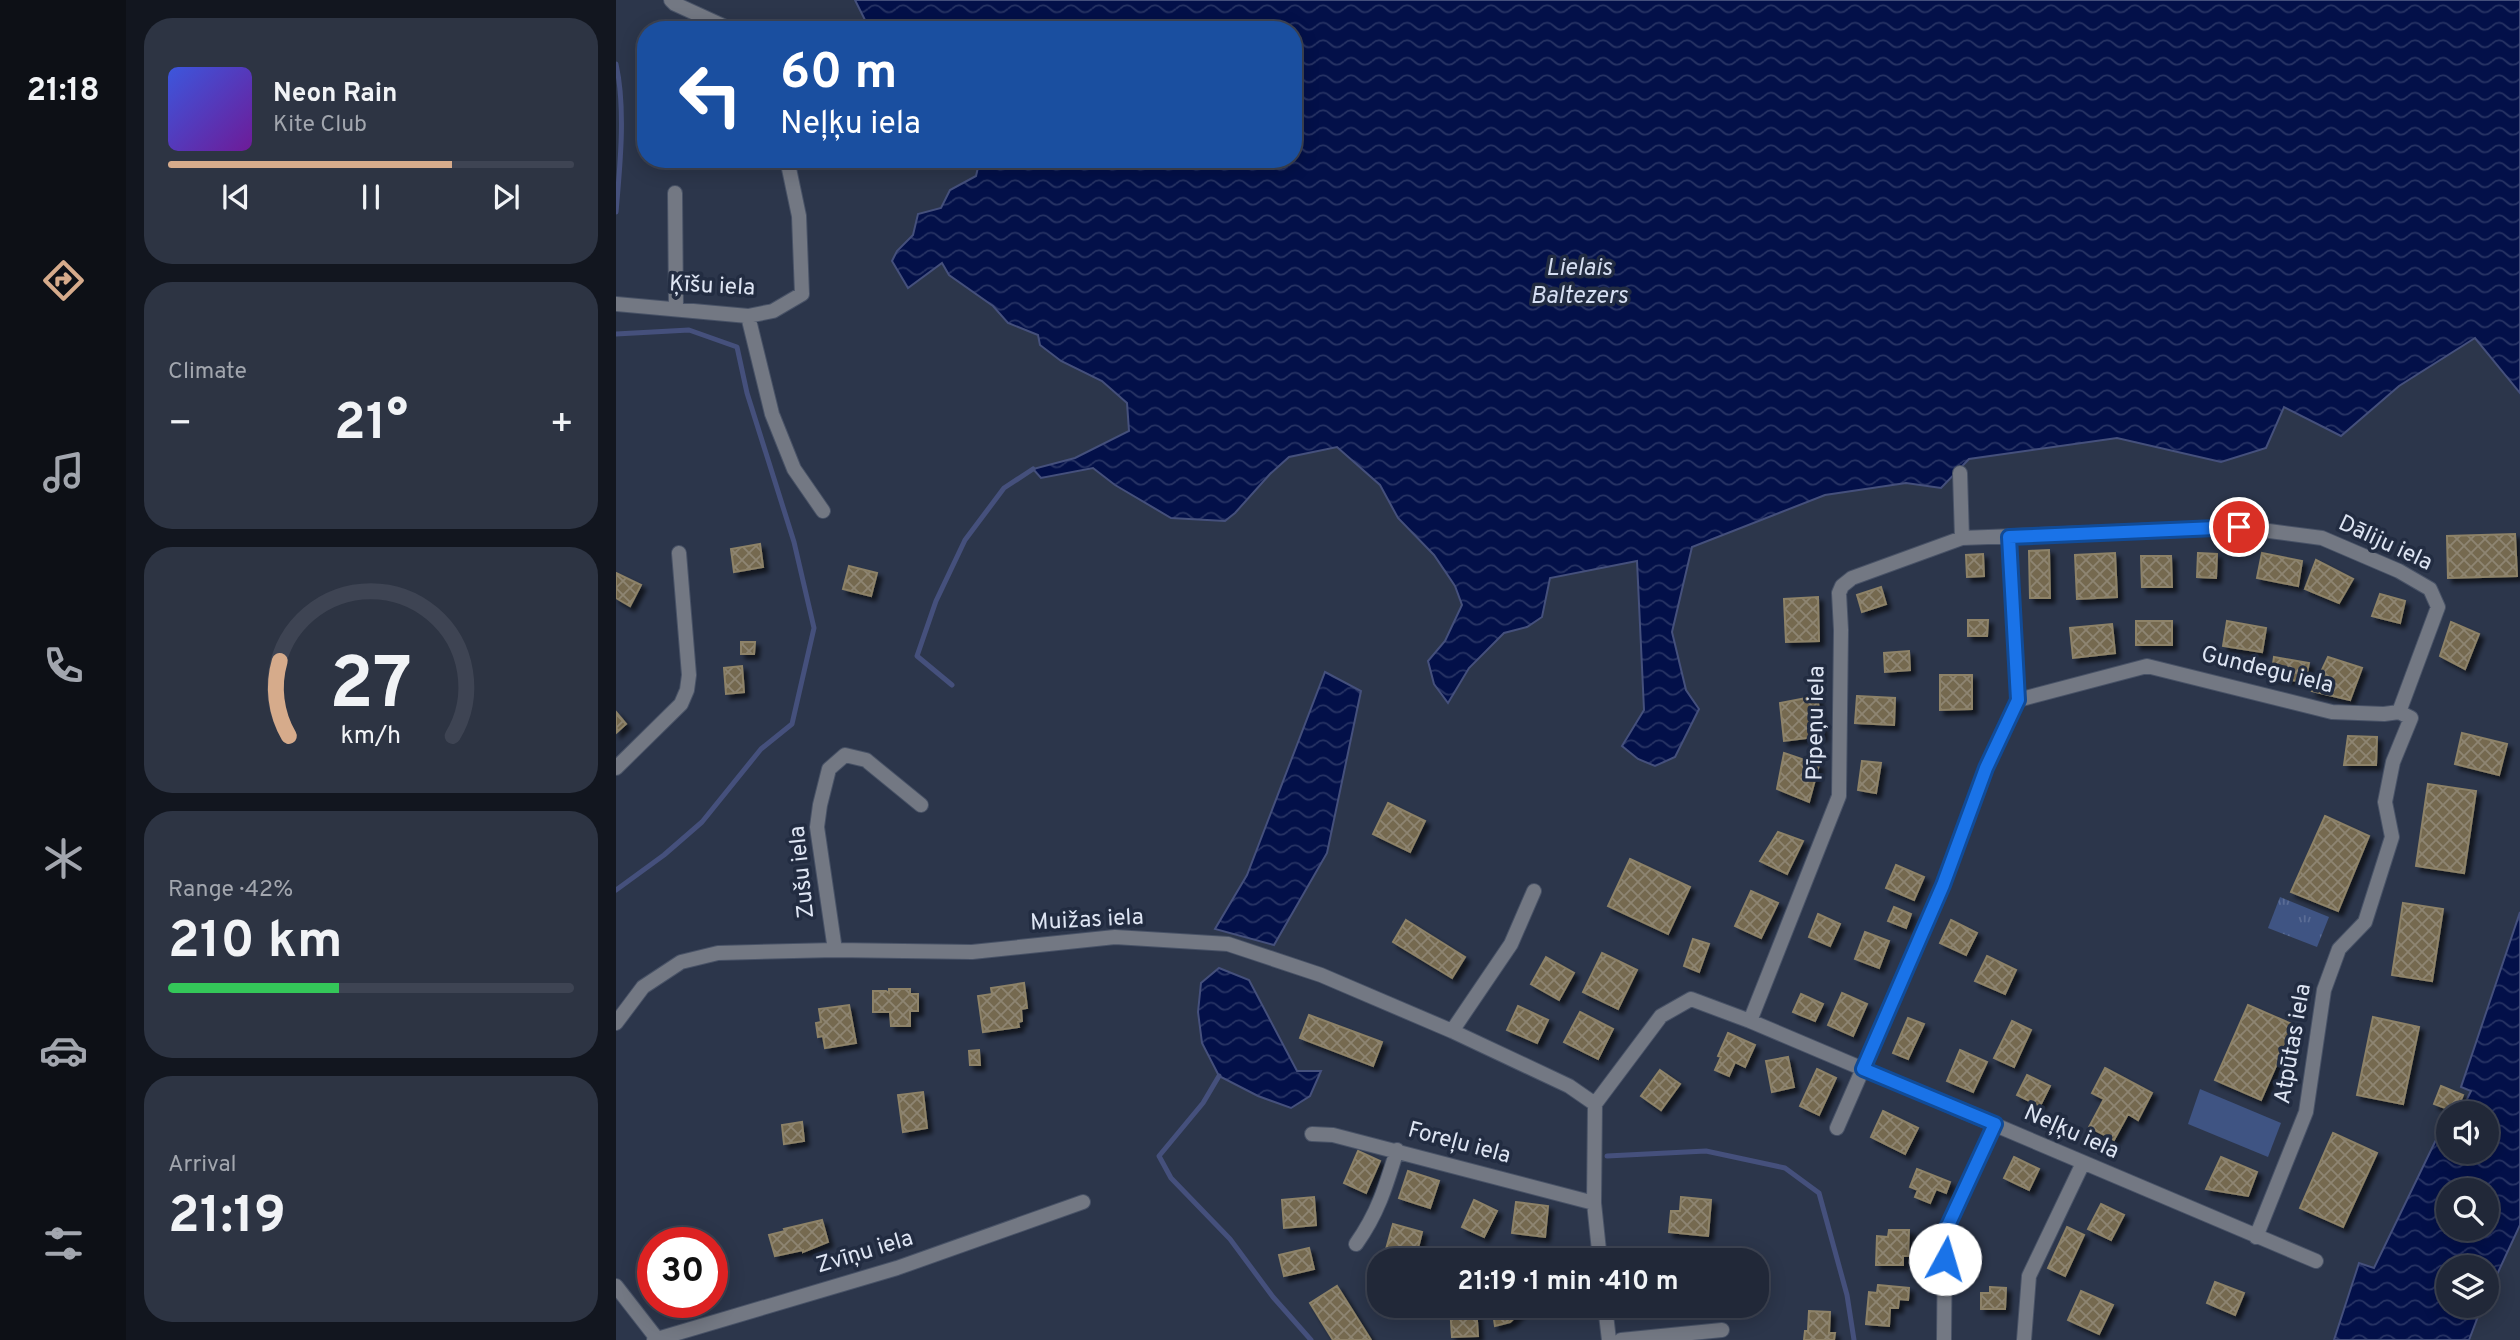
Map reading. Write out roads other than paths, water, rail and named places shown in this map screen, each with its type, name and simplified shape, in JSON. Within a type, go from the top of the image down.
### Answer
[{"type":"street","points":[[671,0],[712,21]]},
{"type":"street","name":"Ķīšu iela","points":[[616,304],[748,316],[773,311],[802,294],[799,216],[789,168]]},
{"type":"street","points":[[675,193],[676,308]]},
{"type":"street","points":[[748,316],[772,414],[794,469],[823,511]]},
{"type":"street","points":[[1960,473],[1962,538]]},
{"type":"street","name":"Dāliju iela","points":[[2009,537],[2239,527],[2322,538],[2399,571],[2430,589],[2438,607],[2399,712]]},
{"type":"street","points":[[1837,1128],[1943,885],[1986,768],[2018,700],[2009,537]]},
{"type":"street","name":"Pīpeņu iela","points":[[1750,1021],[1839,796],[1839,593],[1842,586],[1852,578],[1962,538],[2009,537]]},
{"type":"street","points":[[616,768],[681,704],[687,690],[689,675],[679,553]]},
{"type":"street","name":"Gundegu iela","points":[[2018,700],[2147,666],[2332,712],[2399,712]]},
{"type":"street","name":"Atpūtas iela","points":[[2256,1237],[2306,1112],[2324,990],[2339,949],[2365,922],[2392,837],[2385,802],[2393,762],[2412,718],[2399,712]]},
{"type":"street","name":"Zušu iela","points":[[835,950],[817,827],[829,769],[845,755],[866,761],[921,805]]},
{"type":"street","points":[[1452,1031],[1511,944],[1534,891]]},
{"type":"street","name":"Muižas iela","points":[[616,1023],[643,987],[681,962],[718,953],[835,950],[972,952],[1115,937],[1228,944],[1321,975],[1452,1031],[1569,1086],[1595,1104]]},
{"type":"street","name":"Neļķu iela","points":[[1595,1104],[1661,1016],[1691,999],[1750,1021],[2316,1261]]},
{"type":"street","points":[[1595,1104],[1594,1203],[1599,1248]]},
{"type":"street","points":[[1944,1340],[1945,1232],[1995,1124]]},
{"type":"street","name":"Foreļu iela","points":[[1312,1134],[1333,1135],[1397,1150],[1594,1203]]},
{"type":"street","points":[[1356,1244],[1374,1219],[1397,1150]]},
{"type":"street","points":[[2024,1340],[2029,1276],[2083,1163]]},
{"type":"street","name":"Zvīņu iela","points":[[656,1340],[897,1268],[1083,1202]]},
{"type":"street","points":[[616,1286],[656,1340]]},
{"type":"street","points":[[1606,1318],[1609,1340]]},
{"type":"street","points":[[1621,1340],[1722,1330]]},
{"type":"water","name":"Lielais Baltezers","points":[[855,0],[2520,0],[2520,393],[2475,338],[2399,386],[2341,436],[2284,407],[2266,448],[2221,462],[2117,438],[1969,459],[1941,488],[1906,483],[1825,495],[1692,547],[1672,632],[1686,690],[1699,709],[1675,757],[1655,766],[1638,759],[1622,746],[1644,710],[1637,561],[1550,578],[1542,617],[1527,627],[1504,633],[1469,668],[1448,703],[1434,684],[1428,661],[1445,641],[1462,605],[1455,586],[1434,555],[1398,518],[1380,485],[1337,447],[1289,457],[1225,521],[1171,518],[1115,485],[1093,468],[1041,478],[1033,469],[1075,458],[1129,431],[1127,403],[1102,381],[1061,361],[1040,345],[1038,335],[1008,323],[993,306],[949,275],[942,263],[908,288],[892,261],[897,251],[913,235],[918,214],[941,208],[950,190],[976,176],[978,168],[1302,168],[1302,21],[866,21]]},
{"type":"water","points":[[1325,672],[1361,691],[1327,853],[1274,945],[1215,929],[1247,875]]},
{"type":"water","points":[[2520,912],[2520,1225],[2499,1270],[2499,1255],[2436,1255],[2436,1318],[2477,1318],[2469,1340],[2334,1340],[2359,1263],[2374,1268],[2436,1140],[2436,1164],[2499,1164],[2499,1101],[2466,1101],[2471,1091],[2461,1087]]},
{"type":"water","points":[[1219,968],[1249,980],[1297,1071],[1321,1071],[1310,1096],[1291,1108],[1258,1096],[1219,1076],[1202,1043],[1198,1012],[1201,983]]},
{"type":"waterway","points":[[616,64],[621,100],[616,212]]},
{"type":"waterway","points":[[616,334],[689,330],[737,347],[747,393],[794,542],[814,628],[792,724],[761,749],[702,822],[664,855],[616,890]]},
{"type":"waterway","points":[[952,685],[917,656],[936,601],[965,540],[1004,488],[1033,469]]},
{"type":"waterway","points":[[1219,1076],[1203,1103],[1159,1156],[1171,1178],[1230,1239],[1273,1297],[1311,1340]]},
{"type":"waterway","points":[[1607,1156],[1706,1151],[1785,1168],[1819,1193],[1847,1295],[1854,1340]]}]
